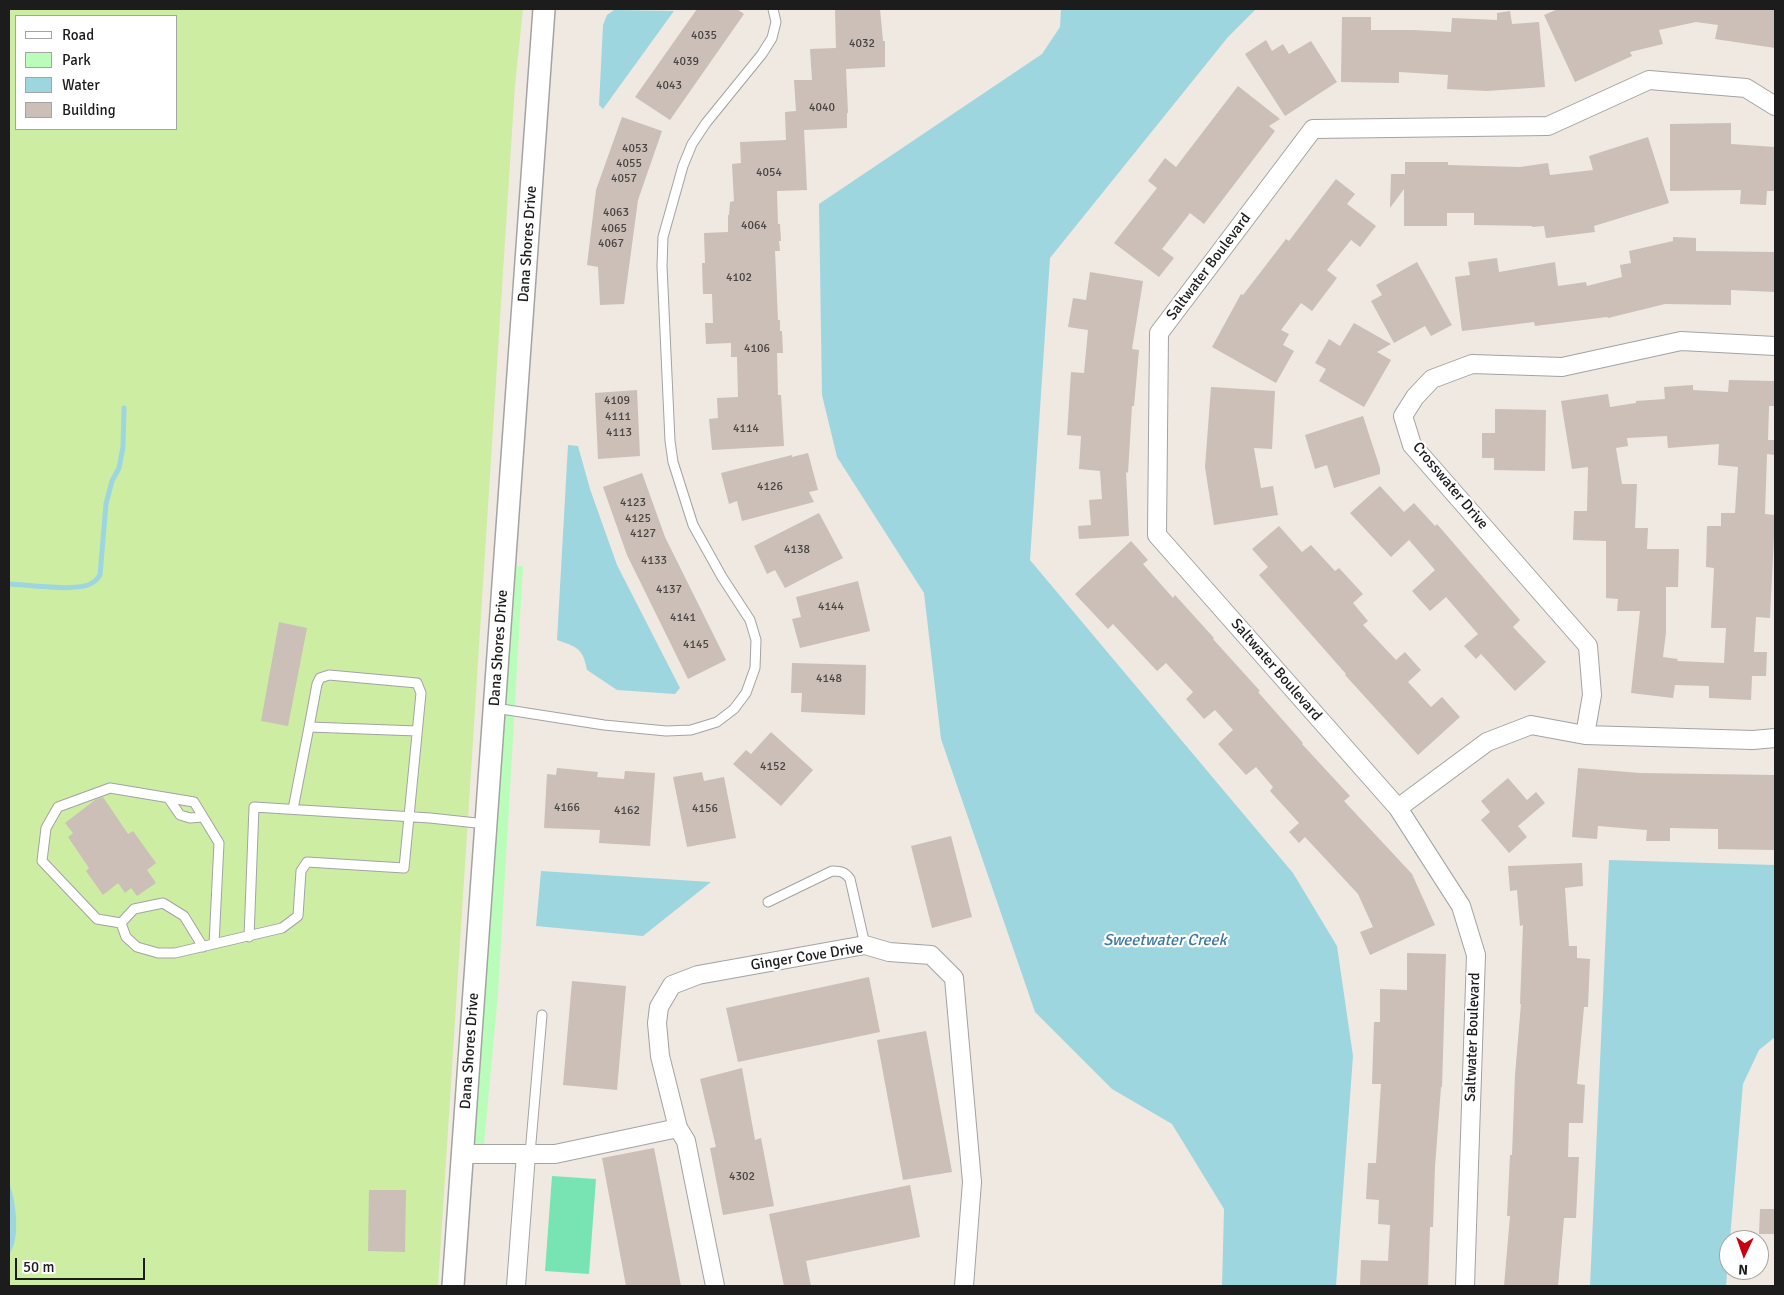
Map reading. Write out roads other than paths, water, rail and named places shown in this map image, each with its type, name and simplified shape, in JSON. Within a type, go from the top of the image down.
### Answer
[{"type":"street","name":"Dana Shores Drive","points":[[453,1286],[544,9]]},
{"type":"street","name":"Saltwater Boulevard","points":[[1465,1286],[1476,955],[1461,906],[1398,808],[1157,535],[1159,333],[1313,129],[1548,126],[1649,80],[1746,88],[1775,106]]},
{"type":"street","name":"Crosswater Drive","points":[[1585,735],[1592,695],[1588,646],[1412,445],[1402,416],[1414,397],[1432,379],[1472,364],[1562,367],[1681,341],[1775,346]]},
{"type":"street","points":[[1398,808],[1487,742],[1531,725],[1585,735],[1753,740],[1775,738]]},
{"type":"street","name":"Ginger Cove Drive","points":[[715,1286],[686,1140],[678,1128],[660,1056],[657,1023],[660,1007],[672,985],[698,974],[865,945],[889,952],[931,955],[954,978],[972,1182],[964,1286]]},
{"type":"street","points":[[462,1154],[555,1154],[678,1128]]},
{"type":"street","points":[[516,1286],[528,1154]]},
{"type":"lane","points":[[494,708],[604,725],[674,731],[691,730],[717,722],[734,709],[746,692],[755,668],[756,640],[750,620],[722,578],[693,525],[673,462],[670,441],[662,266],[663,237],[682,166],[692,144],[706,123],[762,54],[772,38],[776,22],[773,9]]},
{"type":"lane","points":[[121,924],[126,937],[137,947],[158,953],[175,953],[282,928],[298,916],[301,871],[307,862],[404,868],[420,693],[417,683],[329,675],[320,678],[317,684],[293,808]]},
{"type":"lane","points":[[309,726],[417,731]]},
{"type":"lane","points":[[121,924],[97,919],[42,861],[46,828],[58,807],[110,788],[194,802],[219,842],[214,944]]},
{"type":"lane","points":[[169,799],[180,815],[190,818],[203,817]]},
{"type":"lane","points":[[249,937],[254,806],[486,824]]},
{"type":"lane","points":[[768,902],[832,871],[840,871],[850,879],[865,945]]},
{"type":"lane","points":[[121,924],[134,909],[163,903],[184,916],[203,947]]},
{"type":"lane","points":[[528,1154],[542,1015]]},
{"type":"water","name":"Sweetwater Creek","points":[[1061,9],[1256,9],[1228,37],[1050,258],[1030,560],[1293,873],[1337,946],[1353,1056],[1336,1286],[1222,1286],[1224,1209],[1172,1124],[1112,1089],[1035,1012],[941,739],[924,593],[837,457],[822,395],[819,204],[1042,54],[1060,27]]},
{"type":"water","points":[[614,10],[674,11],[603,109],[599,105],[603,25],[607,15]]},
{"type":"water","points":[[568,445],[578,446],[590,489],[617,565],[680,688],[675,694],[617,690],[587,670],[578,649],[557,640]]},
{"type":"water","points":[[1609,860],[1775,865],[1775,1037],[1759,1050],[1743,1084],[1731,1230],[1719,1230],[1719,1280],[1727,1280],[1726,1286],[1590,1286]]},
{"type":"water","points":[[541,871],[711,882],[643,936],[536,926]]},
{"type":"water","points":[[9,1183],[14,1199],[16,1230],[13,1248],[9,1254]]},
{"type":"waterway","points":[[9,584],[71,588],[88,585],[100,575],[106,504],[112,481],[119,468],[123,447],[124,408]]}]
